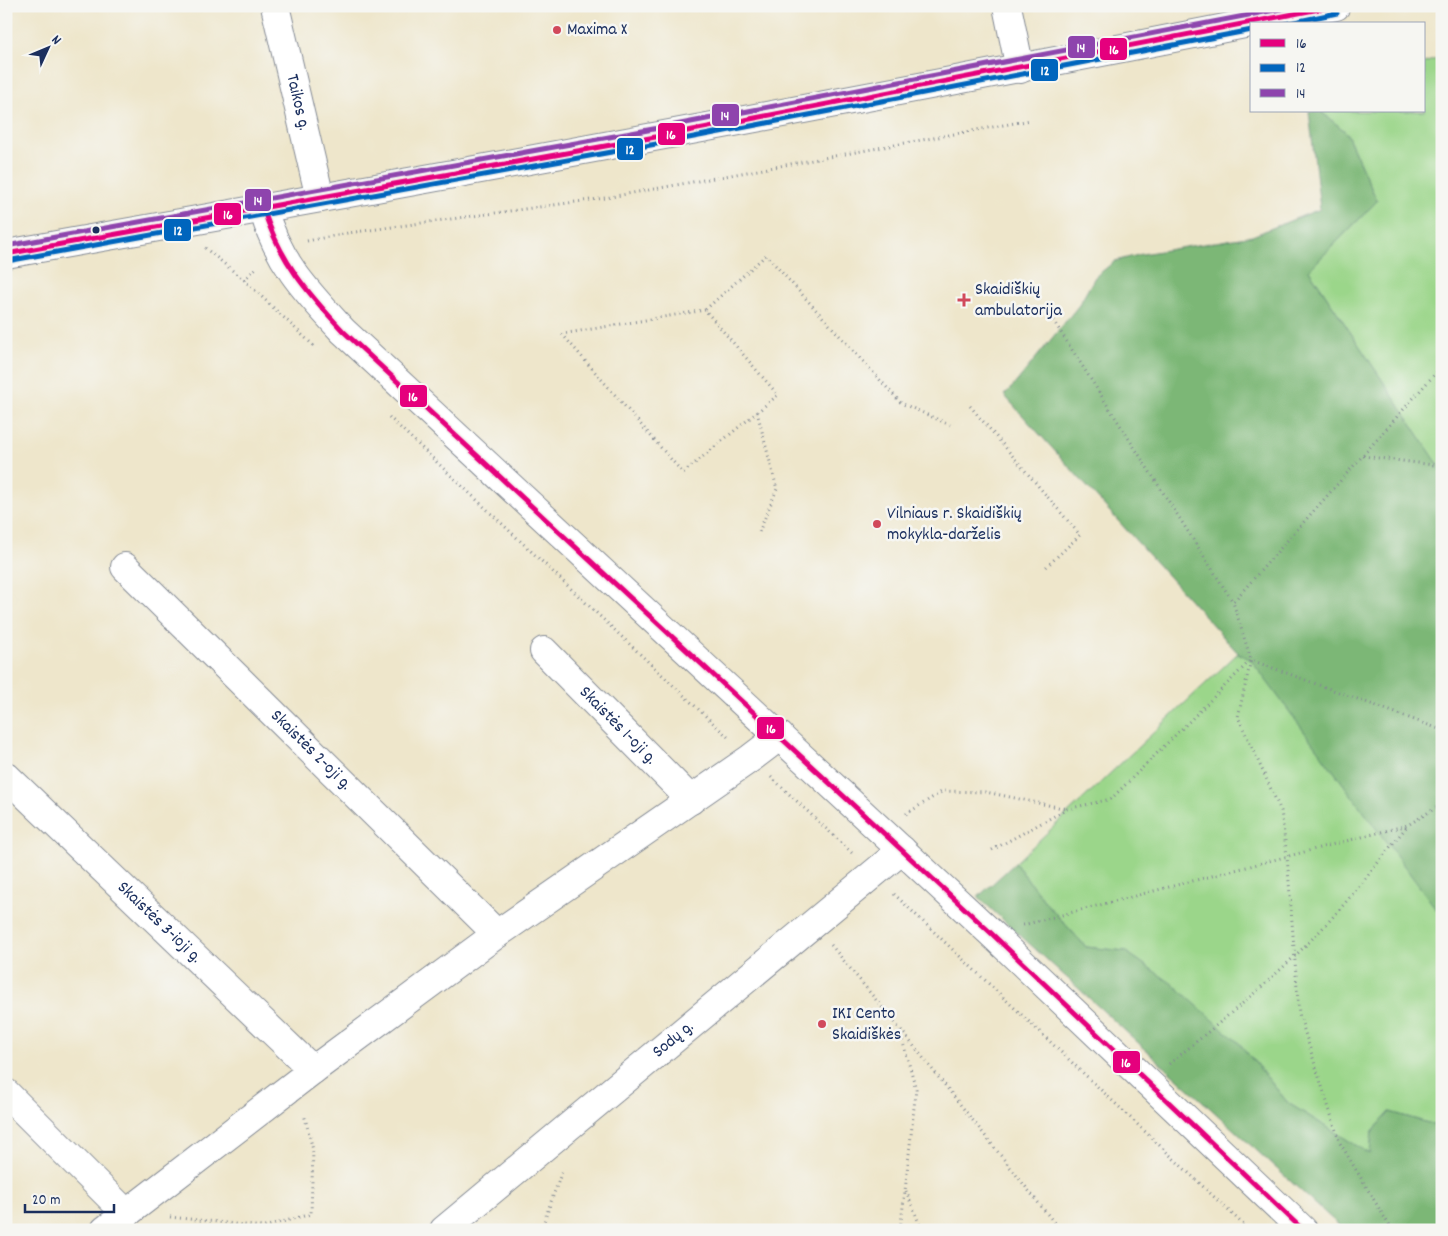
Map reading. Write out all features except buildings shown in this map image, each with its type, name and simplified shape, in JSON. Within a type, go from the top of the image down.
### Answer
[{"type":"street","name":"Taikos g.","points":[[275,6],[320,198]]},
{"type":"street","points":[[1007,6],[1020,69]]},
{"type":"street","points":[[1256,22],[1336,6]]},
{"type":"street","points":[[6,254],[1020,69],[1250,23]]},
{"type":"street","points":[[263,208],[268,226],[277,246],[302,287],[343,331],[991,933],[1302,1230]]},
{"type":"street","name":"Skaistės 2-oji g.","points":[[125,567],[497,934]]},
{"type":"street","name":"Skaistės 1-oji g.","points":[[544,651],[691,800]]},
{"type":"street","points":[[105,1230],[304,1076],[497,934],[780,736]]},
{"type":"street","name":"Skaistės 3-ioji g.","points":[[6,776],[304,1076]]},
{"type":"street","name":"Sodų g.","points":[[444,1230],[902,850]]},
{"type":"street","points":[[6,1094],[127,1214]]},
{"type":"path","points":[[244,280],[277,246],[348,234],[605,198],[1031,120]]},
{"type":"path","points":[[175,224],[244,280],[317,348]]},
{"type":"path","points":[[705,310],[778,394],[683,473],[562,334],[705,310],[766,255],[901,403],[950,425]]},
{"type":"path","points":[[1053,320],[1234,602],[1252,660],[1238,716],[1281,811],[1287,856],[1299,1014],[1340,1143],[1392,1230]]},
{"type":"path","points":[[1234,602],[1442,366]]},
{"type":"path","points":[[970,406],[1080,535],[1044,569]]},
{"type":"path","points":[[757,412],[776,489],[759,532]]},
{"type":"path","points":[[389,417],[1249,1230]]},
{"type":"path","points":[[1362,456],[1442,466]]},
{"type":"path","points":[[1252,660],[1442,730]]},
{"type":"path","points":[[992,850],[1068,809],[1111,799],[1252,660]]},
{"type":"path","points":[[880,829],[943,792],[986,792],[1068,809]]},
{"type":"path","points":[[991,933],[1408,825],[1442,804]]},
{"type":"path","points":[[1148,1081],[1295,957],[1321,930],[1408,825]]},
{"type":"path","points":[[813,923],[1060,1230]]},
{"type":"path","points":[[899,1028],[916,1089],[900,1230]]},
{"type":"path","points":[[127,1214],[198,1219],[264,1227],[311,1214],[313,1150],[304,1076]]},
{"type":"path","points":[[541,1230],[564,1166]]},
{"type":"path","points":[[905,1191],[922,1230]]},
{"type":"path","points":[[1050,1230],[1054,1222]]},
{"type":"green space","points":[[1442,57],[1442,1127],[1390,1112],[1372,1132],[1370,1154],[1288,1103],[1239,1043],[1125,951],[1086,947],[1046,903],[1015,863],[1238,653],[1251,659],[1431,454],[1309,270],[1377,201],[1346,132],[1321,112],[1426,112],[1426,62]]},
{"type":"green space","points":[[1309,112],[1321,112],[1346,132],[1377,201],[1309,270],[1442,470],[1442,917],[1251,660],[1238,653],[1004,395],[1079,305],[1095,277],[1115,261],[1142,254],[1252,236],[1320,209]]},
{"type":"green space","points":[[1015,863],[1046,903],[1086,947],[1125,951],[1174,985],[1239,1043],[1288,1103],[1370,1154],[1372,1132],[1390,1112],[1442,1127],[1442,1230],[1344,1230],[978,897]]},
{"type":"transit line","name":"14","points":[[6,246],[670,126],[1296,6]]},
{"type":"transit line","name":"16","points":[[1252,22],[1335,6]]},
{"type":"transit line","name":"12","points":[[1294,22],[1337,13]]},
{"type":"transit line","name":"16","points":[[6,254],[672,134],[1250,22]]},
{"type":"transit line","name":"12","points":[[7,261],[673,141],[1250,30]]},
{"type":"transit line","name":"16","points":[[263,208],[277,244],[286,260],[317,302],[343,331],[991,933],[1303,1230]]},
{"type":"place","name":"Maxima X","points":[[557,30]]},
{"type":"place","name":"Skaidiškių ambulatorija","points":[[964,300]]},
{"type":"place","name":"Vilniaus r. Skaidiškių mokykla-darželis","points":[[877,524]]},
{"type":"place","name":"IKI Cento Skaidiškės","points":[[822,1024]]}]
